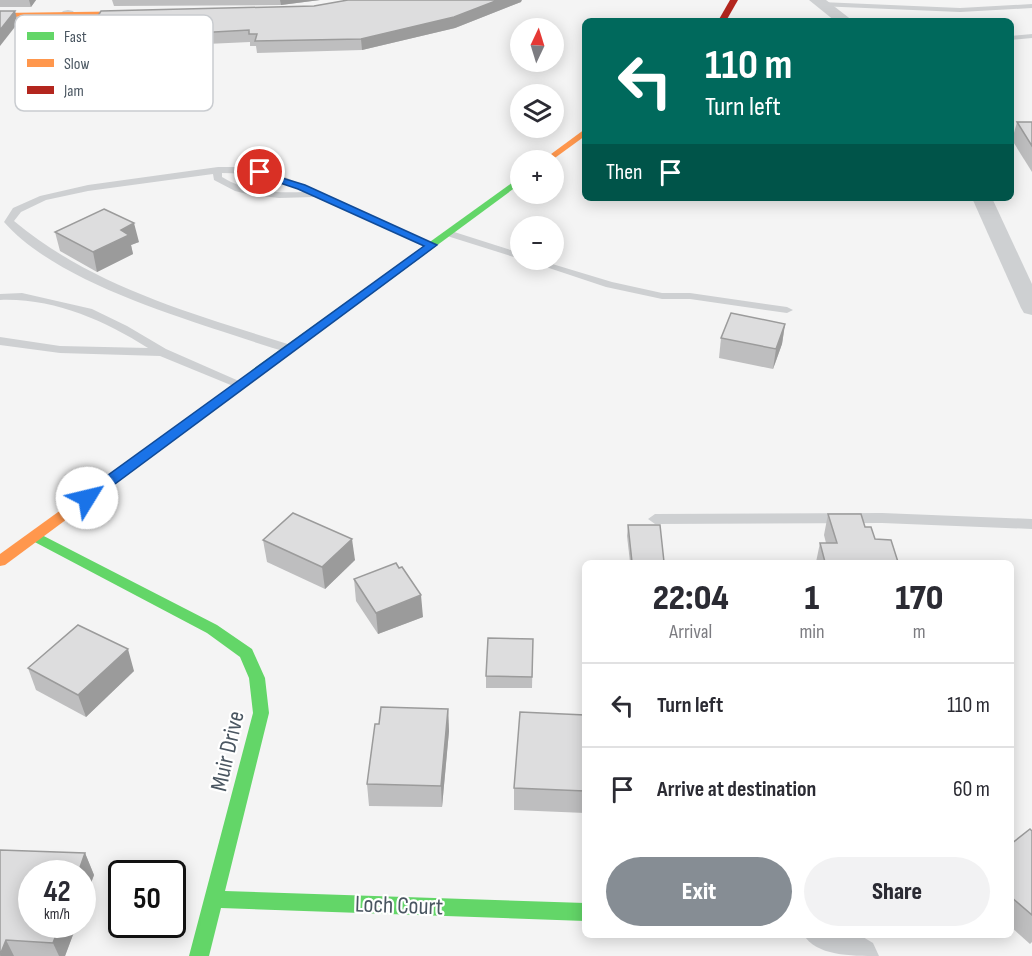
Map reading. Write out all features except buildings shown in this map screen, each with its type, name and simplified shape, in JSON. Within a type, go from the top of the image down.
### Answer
[{"type":"main road","points":[[724,18],[734,0]]},
{"type":"main road","points":[[0,15],[163,13]]},
{"type":"main road","points":[[560,150],[582,134]]},
{"type":"main road","points":[[0,561],[510,187]]},
{"type":"main road","name":"Muir Drive","points":[[34,536],[212,629],[246,653],[257,678],[261,713],[199,956]]},
{"type":"main road","name":"Loch Court","points":[[213,899],[582,912]]},
{"type":"street","points":[[818,2],[841,18]]},
{"type":"street","points":[[983,201],[1032,308]]},
{"type":"street","points":[[829,938],[859,956]]},
{"type":"lane","points":[[818,2],[960,10],[1016,9],[1032,6]]},
{"type":"lane","points":[[1014,38],[1032,36]]},
{"type":"lane","points":[[218,170],[217,178],[226,186],[295,197],[317,194]]},
{"type":"lane","points":[[290,349],[178,312],[83,273],[25,238],[9,222],[17,210],[43,198],[88,188],[218,170],[247,170],[273,175],[431,245]]},
{"type":"lane","points":[[448,233],[510,253]]},
{"type":"lane","points":[[562,270],[610,285],[662,296],[690,296],[787,310]]},
{"type":"lane","points":[[0,297],[22,296],[88,311],[123,328],[162,352],[242,385]]},
{"type":"lane","points":[[0,340],[29,347],[77,351],[162,352]]},
{"type":"lane","points":[[655,519],[882,518],[1032,524]]},
{"type":"traffic: fast","points":[[256,373],[510,187]]},
{"type":"traffic: fast","points":[[34,536],[212,629],[246,653],[257,678],[261,713],[199,956]]},
{"type":"traffic: fast","points":[[213,899],[582,912]]},
{"type":"traffic: slow","points":[[0,15],[145,13]]},
{"type":"traffic: slow","points":[[561,150],[582,134]]},
{"type":"traffic: slow","points":[[0,561],[256,373]]},
{"type":"traffic: jam","points":[[724,18],[734,0]]},
{"type":"route","points":[[87,498],[431,245],[302,187],[260,172]]}]
